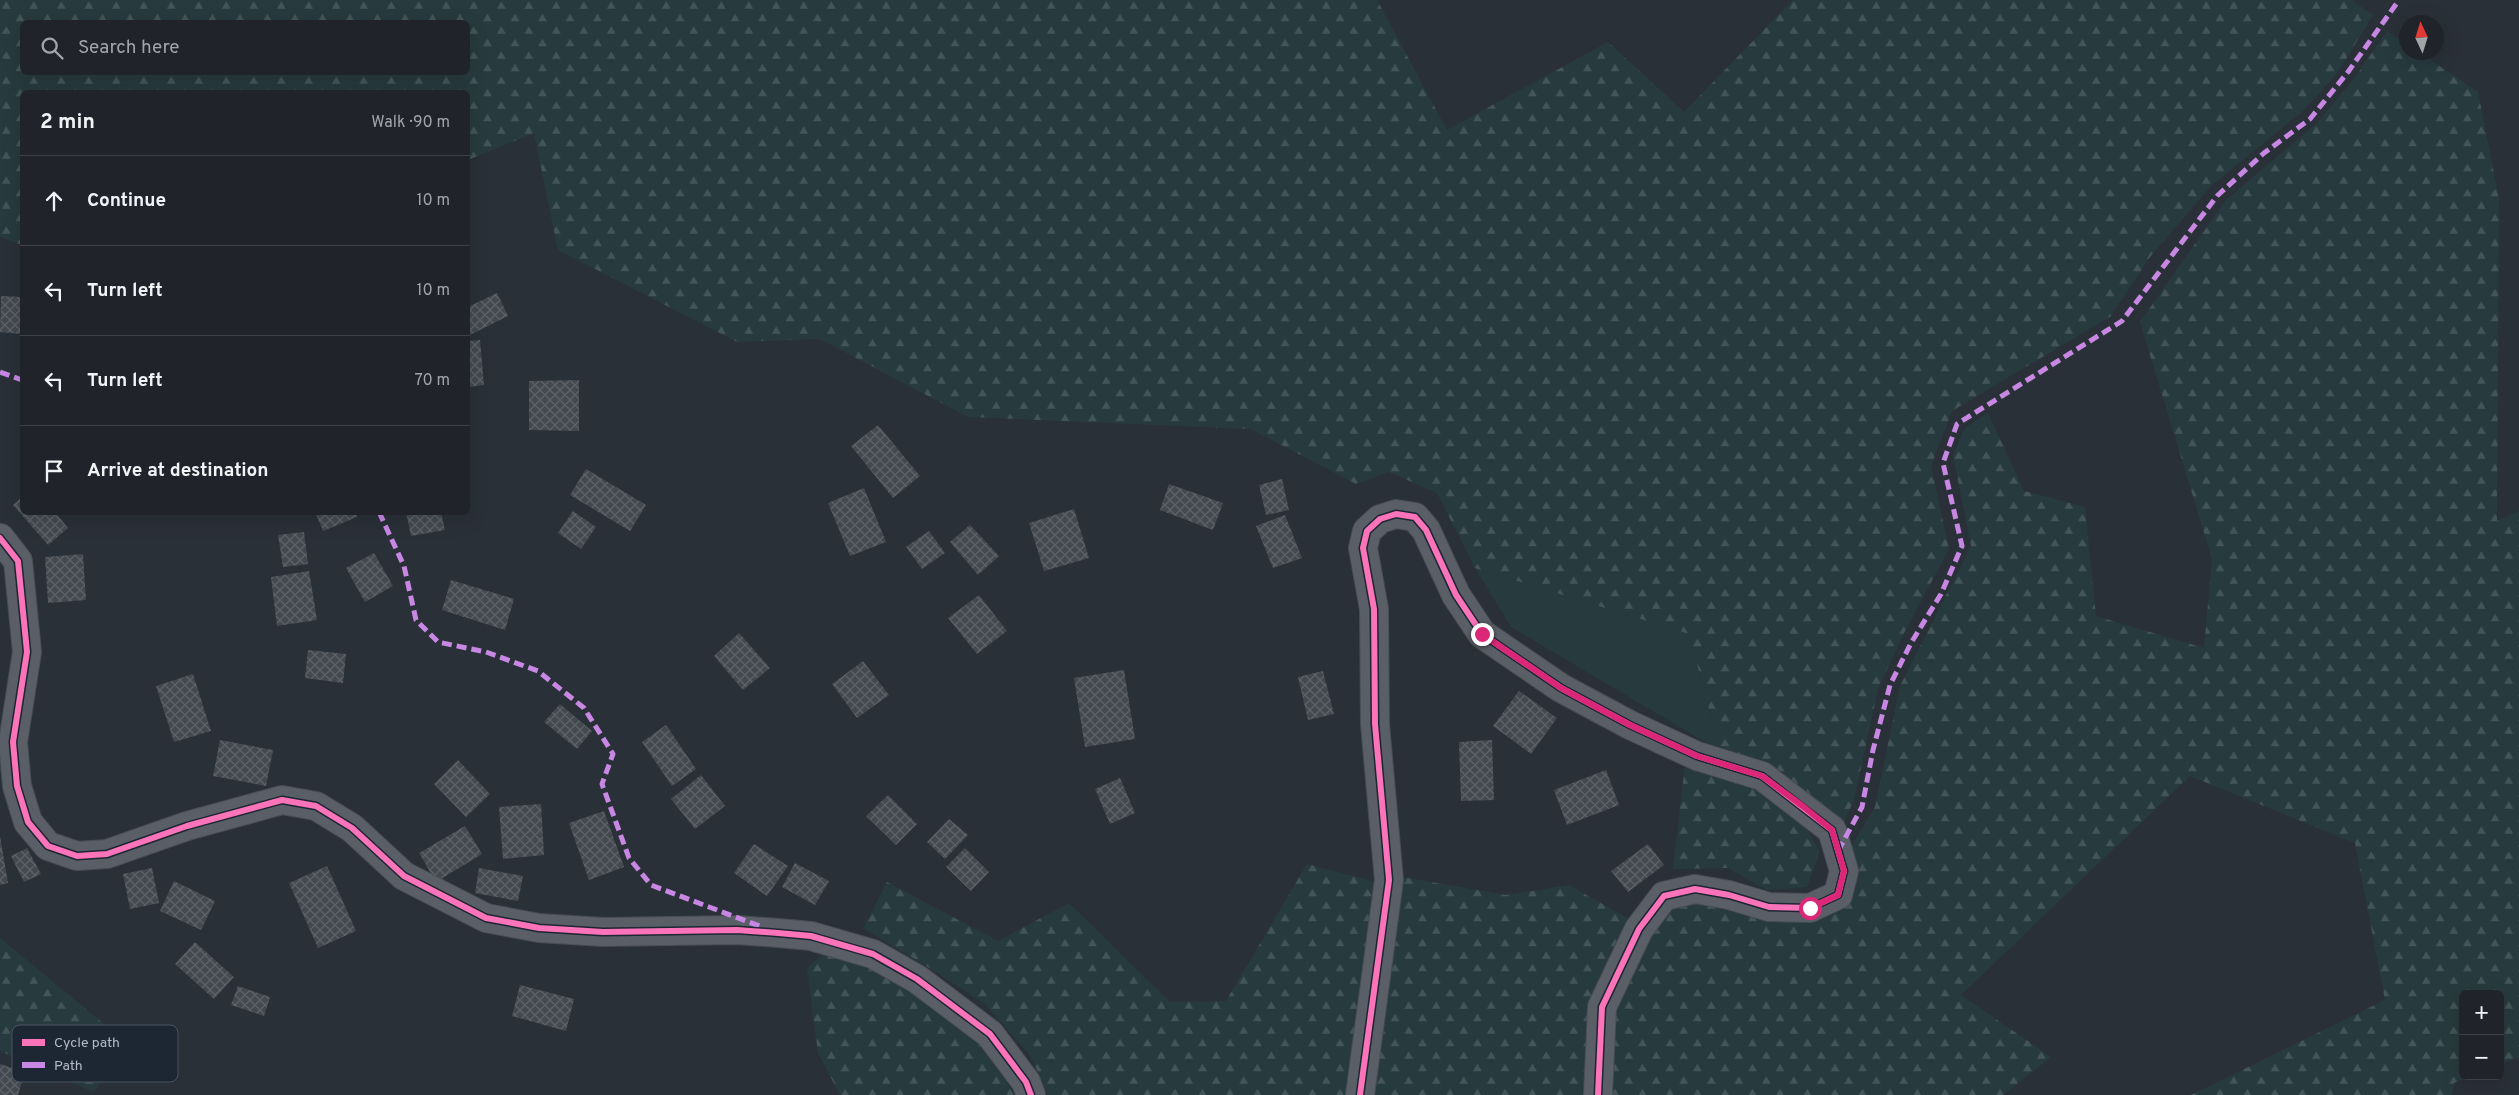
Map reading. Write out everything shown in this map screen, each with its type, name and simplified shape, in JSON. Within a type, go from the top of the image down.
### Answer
[{"type":"street","points":[[1360,1095],[1389,880],[1374,724],[1374,609],[1363,548],[1367,531],[1380,518],[1396,514],[1415,517],[1426,530],[1456,595],[1482,634],[1561,688],[1630,725],[1697,756],[1762,776],[1832,830],[1844,871],[1838,895],[1810,908],[1769,907],[1729,894],[1695,889],[1664,896],[1639,929],[1602,1007],[1598,1095]]},
{"type":"street","points":[[0,538],[18,562],[27,652],[13,742],[17,786],[28,822],[48,846],[77,856],[107,854],[187,826],[282,800],[316,806],[352,828],[404,876],[486,918],[539,928],[603,932],[737,930],[811,936],[873,954],[918,979],[990,1034],[1026,1082],[1031,1095]]},
{"type":"green space","points":[[0,0],[1377,0],[1447,130],[1608,42],[1684,112],[1793,0],[2351,0],[2373,15],[2338,72],[2304,110],[2211,186],[2150,257],[2111,316],[1952,411],[1931,466],[1949,549],[1904,633],[1878,689],[1854,800],[1842,827],[1720,751],[1689,634],[1475,568],[1437,493],[1389,472],[1356,484],[1251,429],[968,417],[820,339],[737,342],[558,250],[534,133],[470,159],[470,90],[20,90],[20,244],[0,237]]},
{"type":"green space","points":[[2387,31],[2399,39],[2399,60],[2430,60],[2478,92],[2499,199],[2497,521],[2519,511],[2519,1057],[2504,1063],[2504,990],[2459,990],[2459,1080],[2461,1080],[2454,1083],[2452,1095],[2191,1095],[2385,1000],[2355,843],[2190,776],[1961,995],[2051,1057],[2003,1095],[1610,1095],[1615,1010],[1651,930],[1679,901],[1712,903],[1785,920],[1852,867],[1851,847],[1875,807],[1900,686],[1971,546],[1953,455],[1965,428],[1988,413],[2024,491],[2085,507],[2096,616],[2204,648],[2212,559],[2140,322],[2226,200],[2317,123],[2356,76]]},
{"type":"green space","points":[[1475,568],[1689,634],[1720,751],[1511,627]]},
{"type":"green space","points":[[1685,764],[1762,788],[1803,823],[1820,851],[1807,887],[1767,890],[1728,868],[1673,869]]},
{"type":"green space","points":[[1307,864],[1380,883],[1349,1095],[1048,1095],[1030,1055],[985,1004],[863,928],[887,882],[998,941],[1069,903],[1170,1002],[1226,1001]]},
{"type":"green space","points":[[1402,877],[1506,895],[1569,885],[1629,919],[1590,1004],[1588,1095],[1372,1095]]},
{"type":"green space","points":[[0,938],[105,1025],[12,1025],[12,1056],[0,1051]]},
{"type":"green space","points":[[827,951],[882,967],[989,1050],[1014,1095],[840,1095],[818,1053],[807,968]]},
{"type":"green space","points":[[71,1082],[100,1082],[94,1092]]},
{"type":"building","points":[[497,293],[508,316],[470,335],[470,306]]},
{"type":"building","points":[[1,296],[20,297],[20,334],[0,332]]},
{"type":"building","points":[[480,340],[484,385],[470,387],[470,341]]},
{"type":"building","points":[[579,380],[579,431],[529,430],[529,381]]},
{"type":"building","points":[[878,425],[920,476],[893,498],[851,446]]},
{"type":"building","points":[[586,469],[646,505],[630,531],[570,495]]},
{"type":"building","points":[[1282,479],[1289,510],[1266,515],[1259,485]]},
{"type":"building","points":[[1169,484],[1223,503],[1213,530],[1160,510]]},
{"type":"building","points":[[864,488],[886,542],[850,556],[828,503]]},
{"type":"building","points":[[20,499],[20,513],[13,505]]},
{"type":"building","points":[[1074,509],[1089,558],[1044,571],[1029,523]]},
{"type":"building","points":[[573,511],[596,527],[581,549],[558,533]]},
{"type":"building","points":[[22,515],[57,515],[68,528],[48,545]]},
{"type":"building","points":[[316,515],[357,515],[357,517],[323,531]]},
{"type":"building","points":[[407,515],[442,515],[445,530],[411,536]]},
{"type":"building","points":[[1285,515],[1302,558],[1273,568],[1256,526]]},
{"type":"building","points":[[970,525],[999,556],[978,575],[950,542]]},
{"type":"building","points":[[929,531],[945,553],[922,569],[906,547]]},
{"type":"building","points":[[304,532],[308,564],[283,567],[278,535]]},
{"type":"building","points":[[374,553],[393,586],[365,602],[346,568]]},
{"type":"building","points":[[83,554],[86,600],[48,603],[45,557]]},
{"type":"building","points":[[309,571],[317,620],[277,626],[271,577]]},
{"type":"building","points":[[451,580],[514,599],[505,630],[442,610]]},
{"type":"building","points":[[979,595],[1007,631],[977,654],[948,618]]},
{"type":"building","points":[[739,633],[770,668],[743,690],[714,656]]},
{"type":"building","points":[[308,650],[346,654],[343,683],[305,678]]},
{"type":"building","points":[[863,661],[889,695],[857,718],[832,684]]},
{"type":"building","points":[[1124,670],[1135,739],[1085,747],[1074,678]]},
{"type":"building","points":[[1323,671],[1334,714],[1308,720],[1298,677]]},
{"type":"building","points":[[193,674],[211,731],[174,742],[156,686]]},
{"type":"building","points":[[1519,691],[1557,718],[1531,754],[1493,726]]},
{"type":"building","points":[[560,704],[592,731],[577,749],[544,722]]},
{"type":"building","points":[[666,725],[696,769],[672,786],[642,742]]},
{"type":"building","points":[[220,740],[273,750],[266,786],[213,776]]},
{"type":"building","points":[[1492,740],[1494,800],[1461,801],[1459,742]]},
{"type":"building","points":[[458,760],[490,794],[466,817],[434,784]]},
{"type":"building","points":[[1606,770],[1619,805],[1567,825],[1554,790]]},
{"type":"building","points":[[701,775],[725,806],[695,829],[671,799]]},
{"type":"building","points":[[1120,778],[1135,813],[1110,824],[1095,789]]},
{"type":"building","points":[[888,795],[917,824],[896,845],[866,816]]},
{"type":"building","points":[[541,804],[544,855],[503,859],[499,807]]},
{"type":"building","points":[[604,811],[624,867],[589,880],[569,823]]},
{"type":"building","points":[[949,819],[968,835],[945,859],[927,842]]},
{"type":"building","points":[[465,826],[482,854],[436,882],[419,853]]},
{"type":"building","points":[[0,836],[8,883],[0,885]]},
{"type":"building","points":[[754,844],[788,866],[767,896],[734,873]]},
{"type":"building","points":[[1648,844],[1664,865],[1628,892],[1611,871]]},
{"type":"building","points":[[27,848],[41,874],[24,882],[11,856]]},
{"type":"building","points":[[965,848],[989,872],[971,891],[946,867]]},
{"type":"building","points":[[795,863],[829,881],[815,905],[782,887]]},
{"type":"building","points":[[327,866],[356,931],[318,948],[289,883]]},
{"type":"building","points":[[152,868],[159,903],[130,909],[123,874]]},
{"type":"building","points":[[479,868],[523,876],[518,901],[475,893]]},
{"type":"building","points":[[174,881],[215,901],[201,930],[160,911]]},
{"type":"building","points":[[195,942],[234,977],[214,999],[175,964]]},
{"type":"building","points":[[520,985],[574,999],[566,1031],[512,1016]]},
{"type":"building","points":[[238,986],[270,997],[264,1016],[231,1005]]},
{"type":"building","points":[[0,1064],[12,1068],[12,1082],[22,1082],[18,1095],[0,1095]]},
{"type":"marked path","points":[[1838,851],[1862,807],[1873,750],[1890,685],[1911,643],[1941,594],[1962,546],[1943,463],[1957,424],[2122,321],[2217,196],[2264,153],[2310,119],[2348,72],[2399,0]]},
{"type":"marked path","points":[[0,372],[20,379]]},
{"type":"marked path","points":[[380,515],[404,566],[416,620],[438,642],[486,652],[538,671],[584,708],[613,754],[602,784],[629,858],[651,885],[762,927]]},
{"type":"cycle path","points":[[1360,1095],[1389,880],[1375,724],[1374,609],[1363,548],[1367,531],[1380,519],[1396,514],[1415,517],[1426,530],[1456,595],[1482,634],[1561,688],[1630,725],[1697,756],[1762,776],[1832,830],[1844,871],[1838,895],[1810,908],[1769,907],[1729,895],[1695,889],[1664,896],[1639,929],[1602,1007],[1598,1095]]},
{"type":"cycle path","points":[[0,538],[18,561],[27,652],[13,742],[17,786],[28,822],[48,846],[77,856],[107,854],[187,826],[282,800],[316,806],[352,828],[404,876],[486,918],[539,928],[603,932],[737,930],[811,936],[873,954],[917,979],[990,1034],[1026,1082],[1031,1095]]},
{"type":"route","points":[[1482,634],[1561,688],[1630,725],[1697,756],[1762,776],[1832,830],[1844,871],[1838,895],[1810,908]]}]
